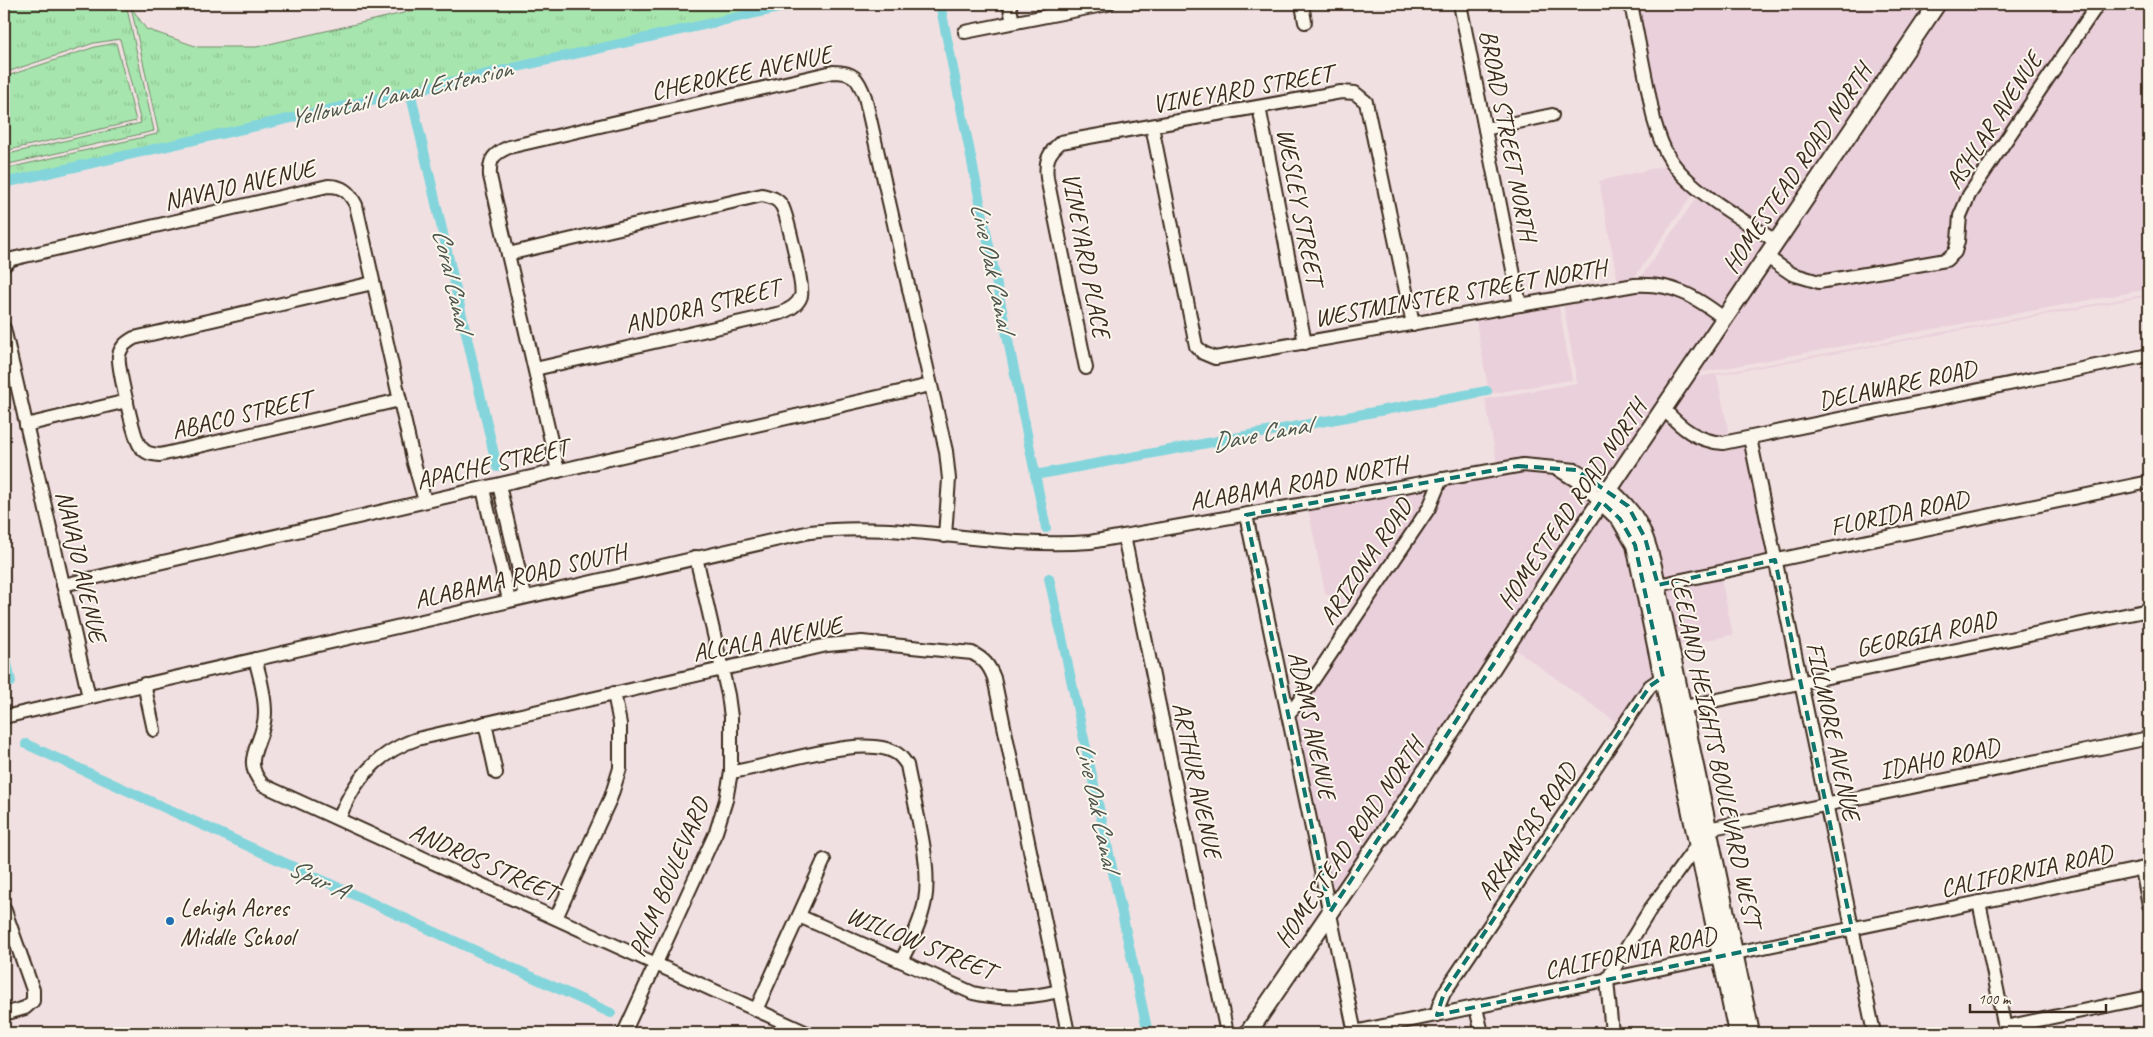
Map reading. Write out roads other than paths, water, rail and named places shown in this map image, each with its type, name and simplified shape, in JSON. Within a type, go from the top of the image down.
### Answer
[{"type":"main road","name":"HOMESTEAD ROAD NORTH","points":[[1248,1033],[1407,800],[1605,495],[1937,4]]},
{"type":"main road","name":"LEELAND HEIGHTS BOULEVARD WEST","points":[[1605,495],[1628,506],[1636,519],[1650,554],[1658,585],[1708,829],[1728,955],[1737,1033]]},
{"type":"main road","name":"LEELAND HEIGHTS BOULEVARD WEST","points":[[1605,495],[1635,545],[1698,845],[1751,1033]]},
{"type":"street","points":[[1009,4],[1013,22]]},
{"type":"street","points":[[965,32],[1108,4]]},
{"type":"street","points":[[1302,4],[1306,22]]},
{"type":"street","name":"BROAD STREET NORTH","points":[[1460,4],[1520,305]]},
{"type":"street","points":[[1631,4],[1654,120],[1671,161],[1698,188],[1777,242]]},
{"type":"street","name":"ASHLAR AVENUE","points":[[1767,257],[1792,274],[1819,282],[1946,260],[1955,252],[1960,216],[1969,195],[2098,4]]},
{"type":"street","name":"CHEROKEE AVENUE","points":[[558,471],[490,176],[490,164],[497,153],[509,147],[833,72],[846,72],[855,77],[865,97],[948,465],[949,502],[945,536]]},
{"type":"street","name":"VINEYARD STREET","points":[[1050,151],[1062,142],[1341,92],[1355,93],[1366,102],[1413,324]]},
{"type":"street","name":"WESLEY STREET","points":[[1259,107],[1305,343]]},
{"type":"street","points":[[1485,129],[1552,115]]},
{"type":"street","name":"WESTMINSTER STREET NORTH","points":[[1152,126],[1196,346],[1203,353],[1215,358],[1622,286],[1649,284],[1670,287],[1705,304],[1725,320]]},
{"type":"street","name":"VINEYARD PLACE","points":[[1050,151],[1046,168],[1047,178],[1086,368]]},
{"type":"street","name":"NAVAJO AVENUE","points":[[4,265],[12,259],[328,186],[338,186],[349,192],[356,205],[425,501]]},
{"type":"street","name":"ANDORA STREET","points":[[508,254],[762,195],[774,198],[782,206],[793,246],[802,295],[794,306],[781,313],[535,369]]},
{"type":"street","name":"ABACO STREET","points":[[373,283],[134,338],[124,344],[119,355],[127,401],[139,444],[148,454],[160,455],[400,400]]},
{"type":"street","name":"NAVAJO AVENUE","points":[[4,328],[89,697]]},
{"type":"street","name":"DELAWARE ROAD","points":[[1664,409],[1679,425],[1696,437],[1709,442],[1723,443],[2149,355]]},
{"type":"street","name":"APACHE STREET","points":[[63,585],[930,385]]},
{"type":"street","points":[[26,425],[127,401]]},
{"type":"street","name":"FILLMORE AVENUE","points":[[1750,438],[1874,1033]]},
{"type":"street","name":"ALABAMA ROAD NORTH","points":[[1052,544],[1090,542],[1524,465],[1553,467],[1605,495]]},
{"type":"street","name":"ARIZONA ROAD","points":[[1288,714],[1297,704],[1424,515],[1437,492],[1441,479]]},
{"type":"street","name":"FLORIDA ROAD","points":[[1658,585],[2149,482]]},
{"type":"street","points":[[499,485],[525,596]]},
{"type":"street","points":[[483,489],[509,600]]},
{"type":"street","name":"ADAMS AVENUE","points":[[1246,514],[1354,1033]]},
{"type":"street","name":"ALABAMA ROAD SOUTH","points":[[4,717],[766,541],[830,530],[879,529],[1009,542],[1052,544]]},
{"type":"street","name":"ARTHUR AVENUE","points":[[1124,536],[1227,1033]]},
{"type":"street","name":"PALM BOULEVARD","points":[[624,1033],[716,832],[726,800],[731,772],[731,717],[696,557]]},
{"type":"street","name":"GEORGIA ROAD","points":[[1684,707],[2149,610]]},
{"type":"street","name":"ALCALA AVENUE","points":[[339,819],[349,796],[370,766],[394,748],[417,738],[798,650],[840,643],[862,642],[972,653],[982,658],[990,667],[994,678],[1068,1033]]},
{"type":"street","name":"ANDROS STREET","points":[[255,659],[265,713],[263,728],[252,763],[254,775],[263,786],[807,1033]]},
{"type":"street","name":"ARKANSAS ROAD","points":[[1437,1016],[1444,993],[1650,686],[1663,677]]},
{"type":"street","points":[[144,684],[154,730]]},
{"type":"street","points":[[556,918],[611,797],[620,768],[620,724],[614,693]]},
{"type":"street","points":[[485,723],[496,774]]},
{"type":"street","name":"IDAHO ROAD","points":[[1708,829],[2149,738]]},
{"type":"street","points":[[731,772],[758,768],[826,751],[853,747],[880,748],[892,751],[900,756],[907,765],[927,876],[925,902],[921,918],[901,961]]},
{"type":"street","points":[[1612,1033],[1606,980],[1651,908],[1698,845]]},
{"type":"street","points":[[756,1010],[824,860]]},
{"type":"street","points":[[2145,868],[2149,906]]},
{"type":"street","name":"CALIFORNIA ROAD","points":[[1354,1033],[2145,868]]},
{"type":"street","points":[[1979,902],[2005,1030],[2149,997]]},
{"type":"street","points":[[4,908],[33,990],[33,1001],[25,1008],[4,1014]]},
{"type":"street","name":"WILLOW STREET","points":[[799,916],[952,984],[988,996],[1023,998],[1059,991]]},
{"type":"street","points":[[1476,1008],[1482,1033]]},
{"type":"waterway","name":"Yellowtail Canal Extension","points":[[4,183],[796,4]]},
{"type":"waterway","name":"Live Oak Canal","points":[[940,4],[1046,528]]},
{"type":"waterway","name":"Coral Canal","points":[[410,91],[497,467]]},
{"type":"waterway","name":"Dave Canal","points":[[1035,475],[1487,391]]},
{"type":"waterway","name":"Live Oak Canal","points":[[1049,578],[1148,1033]]},
{"type":"waterway","points":[[4,649],[11,682]]},
{"type":"waterway","name":"Spur A","points":[[26,744],[611,1013]]},
{"type":"waterway","name":"Spur A","points":[[651,1031],[655,1033]]},
{"type":"place","name":"Lehigh Acres Middle School","points":[[170,921]]}]
